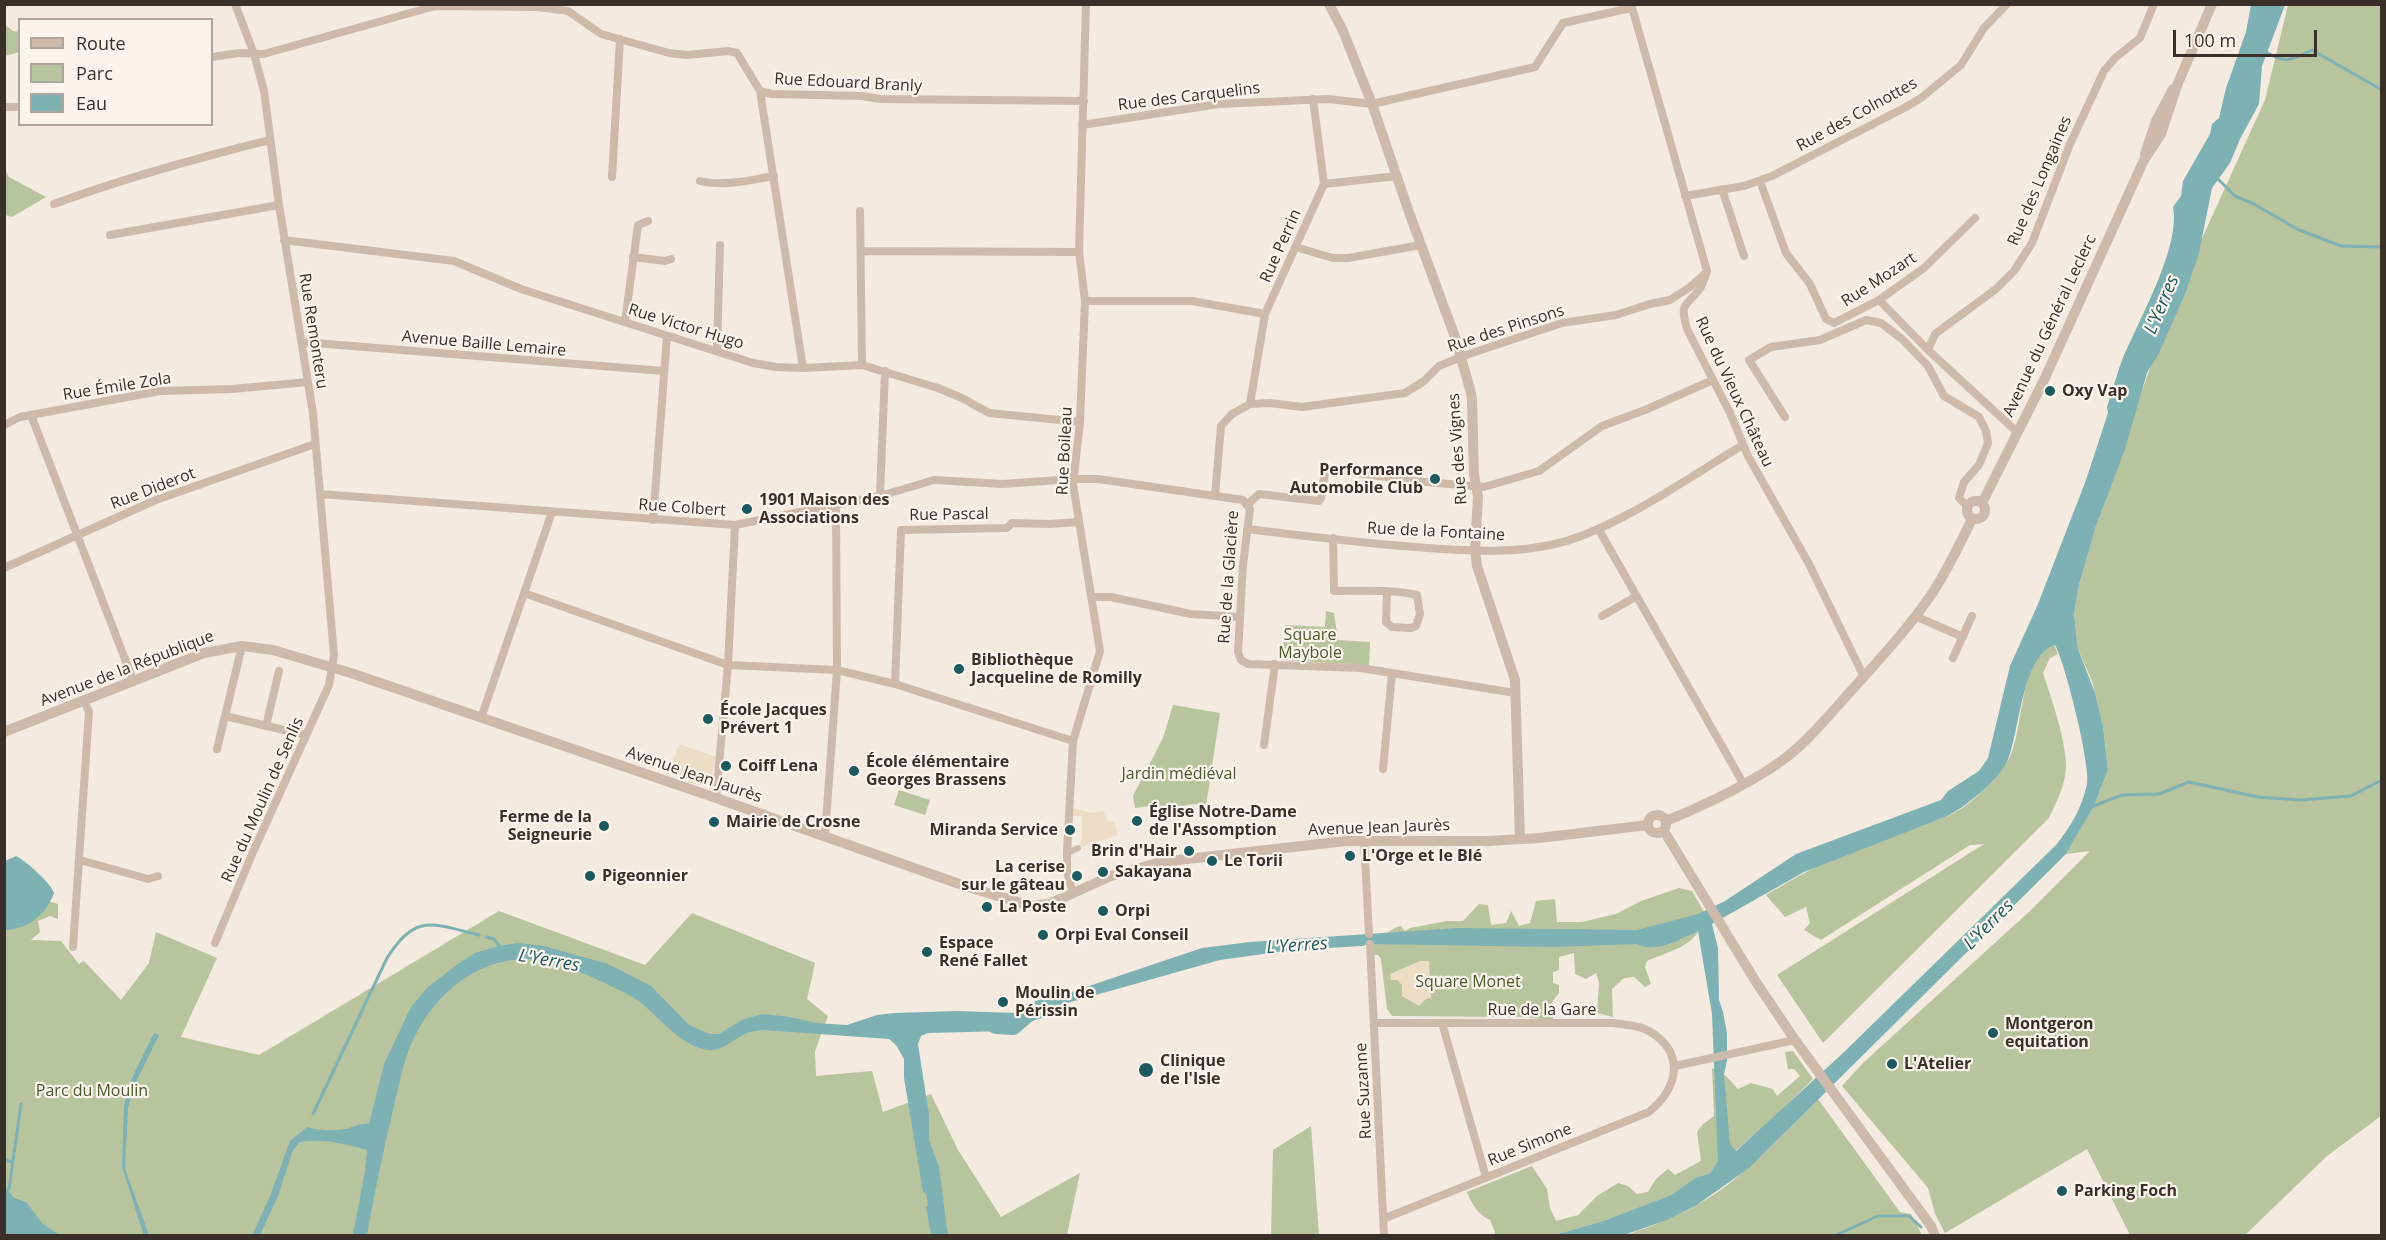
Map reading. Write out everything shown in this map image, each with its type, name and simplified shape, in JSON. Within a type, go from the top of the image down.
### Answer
[{"type":"street","name":"Rue Remonteru","points":[[236,4],[254,54],[264,91],[284,240],[308,382],[320,494],[334,655],[333,667]]},
{"type":"street","name":"Rue Boileau","points":[[1073,893],[1067,872],[1066,853],[1072,741],[1100,651],[1073,479],[1080,422],[1085,301],[1079,252],[1086,4]]},
{"type":"street","name":"Rue des Vignes","points":[[1329,4],[1343,31],[1372,104],[1449,320],[1472,399],[1474,474],[1478,497],[1475,550],[1477,566],[1515,680],[1520,839]]},
{"type":"street","name":"Rue des Colnottes","points":[[1685,196],[1760,181],[1851,137],[1921,98],[1961,65],[1984,28],[2007,4]]},
{"type":"street","name":"Rue des Longaines","points":[[1928,350],[1935,334],[1996,289],[2014,271],[2032,243],[2070,144],[2104,71],[2115,58],[2140,38],[2154,4]]},
{"type":"street","name":"Avenue du Général Leclerc","points":[[1864,677],[1933,591],[1972,519],[1981,518],[1985,514],[1982,503],[2044,381],[2144,160],[2161,134],[2178,83],[2212,4]]},
{"type":"street","name":"Rue Edouard Branly","points":[[213,57],[275,51],[435,6],[538,7],[568,11],[601,34],[669,53],[687,55],[728,51],[737,53],[760,91],[772,94],[862,96],[880,99],[1084,101]]},
{"type":"street","name":"Rue des Carquelins","points":[[1082,125],[1220,104],[1328,99],[1372,104],[1535,67],[1563,23],[1631,6]]},
{"type":"street","points":[[1631,6],[1707,272]]},
{"type":"street","points":[[612,177],[620,39]]},
{"type":"street","points":[[760,91],[803,368]]},
{"type":"street","points":[[1313,99],[1324,184],[1397,176]]},
{"type":"street","points":[[54,204],[201,157],[270,140]]},
{"type":"street","points":[[700,181],[741,182],[774,176]]},
{"type":"street","name":"Rue Mozart","points":[[1760,181],[1786,253],[1810,284],[1826,319],[1838,322],[1879,300],[1924,268],[1976,218]]},
{"type":"street","name":"Rue Perrin","points":[[1250,404],[1265,314],[1324,184]]},
{"type":"street","points":[[1722,189],[1744,256]]},
{"type":"street","points":[[110,235],[279,205]]},
{"type":"street","points":[[860,211],[862,365]]},
{"type":"street","points":[[625,322],[638,225],[648,221]]},
{"type":"street","name":"Rue Victor Hugo","points":[[284,240],[454,261],[521,289],[753,363],[803,368],[862,365],[938,388],[963,398],[988,413],[1080,422]]},
{"type":"street","points":[[1295,247],[1333,258],[1348,258],[1421,244]]},
{"type":"street","points":[[717,351],[720,245]]},
{"type":"street","points":[[861,251],[1079,252]]},
{"type":"street","points":[[633,257],[664,261],[671,259]]},
{"type":"street","name":"Rue des Pinsons","points":[[1250,404],[1302,407],[1405,393],[1424,381],[1439,366],[1460,357],[1562,323],[1616,315],[1670,300],[1707,272]]},
{"type":"street","name":"Rue du Vieux Château","points":[[1707,272],[1700,289],[1686,302],[1683,315],[1687,329],[1743,445],[1809,564],[1864,677]]},
{"type":"street","points":[[1879,300],[1928,350],[2017,432]]},
{"type":"street","points":[[1085,301],[1192,301],[1265,314]]},
{"type":"street","points":[[1785,417],[1749,360],[1771,346],[1820,340],[1866,320],[1881,323],[1902,339],[1928,366],[1944,396],[1979,417],[1986,431],[1988,443],[1979,465],[1960,490],[1959,498],[1968,506]]},
{"type":"street","points":[[653,520],[667,336]]},
{"type":"street","name":"Avenue Baille Lemaire","points":[[302,342],[664,371]]},
{"type":"street","points":[[880,496],[885,371]]},
{"type":"street","points":[[1248,504],[1258,494],[1319,501],[1325,472],[1328,469],[1415,481],[1484,487],[1539,471],[1602,426],[1713,380]]},
{"type":"street","name":"Rue Émile Zola","points":[[4,425],[20,417],[160,391],[232,389],[308,382]]},
{"type":"street","points":[[1215,496],[1221,426],[1232,414],[1250,404]]},
{"type":"street","points":[[31,415],[133,680]]},
{"type":"street","name":"Rue Diderot","points":[[4,568],[156,500],[315,444]]},
{"type":"street","name":"Rue de la Fontaine","points":[[1247,529],[1389,545],[1475,550],[1525,550],[1560,543],[1599,530],[1743,445]]},
{"type":"street","name":"Rue Colbert","points":[[320,494],[735,525],[880,496],[934,480],[1003,484],[1073,479]]},
{"type":"street","name":"Rue de la Glacière","points":[[1073,479],[1098,479],[1242,500],[1248,504],[1250,509],[1243,565],[1238,652],[1241,660],[1248,664],[1361,668],[1515,693]]},
{"type":"street","points":[[1972,519],[1966,512],[1968,506],[1972,502],[1982,503]]},
{"type":"street","points":[[825,836],[837,670],[836,505]]},
{"type":"street","points":[[481,718],[552,512]]},
{"type":"street","name":"Rue Pascal","points":[[895,684],[901,530],[1007,528],[1012,523],[1078,522]]},
{"type":"street","points":[[716,798],[728,665],[735,525]]},
{"type":"street","points":[[1599,530],[1743,783]]},
{"type":"street","points":[[1333,538],[1334,591],[1387,591],[1417,595],[1420,614],[1416,626],[1392,627],[1386,622],[1387,591]]},
{"type":"street","points":[[524,593],[728,665],[837,670],[895,684],[1072,741]]},
{"type":"street","points":[[1602,616],[1637,596]]},
{"type":"street","points":[[1092,597],[1112,597],[1191,614],[1240,618]]},
{"type":"street","points":[[1915,616],[1963,637]]},
{"type":"street","points":[[1953,658],[1972,616]]},
{"type":"street","points":[[217,750],[242,646]]},
{"type":"street","name":"Avenue de la République","points":[[4,732],[204,653],[242,646],[273,650],[333,667]]},
{"type":"street","points":[[1264,745],[1275,664]]},
{"type":"street","name":"Avenue Jean Jaurès","points":[[333,667],[1021,905],[1040,906],[1111,876],[1161,862],[1364,840],[1488,841],[1648,825]]},
{"type":"street","name":"Rue du Moulin de Senlis","points":[[215,943],[329,685],[333,667]]},
{"type":"street","points":[[266,726],[279,671]]},
{"type":"street","points":[[1383,769],[1392,673]]},
{"type":"street","points":[[1864,677],[1799,747],[1780,762],[1665,826],[1653,832],[1648,825],[1649,819],[1657,814],[1663,816],[1665,826],[1756,982],[1935,1236]]},
{"type":"street","points":[[73,947],[89,712],[84,700]]},
{"type":"street","points":[[225,716],[306,735]]},
{"type":"street","points":[[1364,840],[1370,934]]},
{"type":"street","points":[[1066,853],[1078,848]]},
{"type":"street","points":[[80,860],[148,879],[158,876]]},
{"type":"street","name":"Rue Suzanne","points":[[1370,944],[1384,1236]]},
{"type":"street","name":"Rue de la Gare","points":[[1374,1023],[1613,1023],[1650,1031],[1668,1049],[1675,1066]]},
{"type":"street","points":[[1442,1023],[1486,1177]]},
{"type":"street","points":[[1675,1066],[1795,1040]]},
{"type":"street","name":"Rue Simone","points":[[1383,1219],[1649,1112],[1658,1104],[1674,1080],[1675,1066]]},
{"type":"green space","points":[[2288,5],[2381,5],[2381,1116],[2327,1156],[2245,1235],[2130,1235],[2087,1149],[1945,1233],[1935,1214],[1928,1188],[1842,1086],[1863,1063],[2031,910],[2090,851],[2066,854],[2093,808],[2108,770],[2103,726],[2092,681],[2078,649],[2074,614],[2079,585],[2096,526],[2122,455],[2118,458],[2158,346],[2194,256],[2265,100]]},
{"type":"green space","points":[[4,24],[18,32],[18,52],[5,56]]},
{"type":"green space","points":[[4,169],[9,177],[46,197],[12,217],[5,215]]},
{"type":"green space","name":"Square Maybole","points":[[1326,611],[1334,613],[1338,640],[1370,642],[1369,665],[1282,660],[1285,625],[1325,627]]},
{"type":"green space","points":[[2054,645],[2058,654],[2050,658],[2043,673],[2061,731],[2066,772],[2063,786],[2049,818],[1823,1043],[1777,975],[1984,844],[1970,845],[1821,940],[1804,930],[1810,923],[1806,907],[1785,917],[1766,895],[1826,863],[1950,815],[1974,799],[2004,767],[2011,754],[2033,665],[2042,653]]},
{"type":"green space","name":"Jardin médiéval","points":[[1173,705],[1220,713],[1206,806],[1187,805],[1156,817],[1150,806],[1135,808],[1133,796],[1163,738]]},
{"type":"green space","points":[[899,790],[930,800],[925,815],[894,805]]},
{"type":"green space","name":"Square Monet","points":[[1679,888],[1692,891],[1706,915],[1702,926],[1697,934],[1683,946],[1647,961],[1645,967],[1651,984],[1645,987],[1634,977],[1624,978],[1612,989],[1613,1017],[1597,1013],[1599,983],[1596,973],[1586,979],[1575,974],[1574,953],[1559,957],[1559,970],[1553,972],[1553,983],[1559,985],[1559,993],[1552,1002],[1553,1020],[1523,1017],[1392,1016],[1387,1009],[1381,959],[1378,955],[1372,955],[1372,944],[1397,927],[1401,926],[1405,931],[1447,921],[1463,921],[1479,904],[1488,905],[1491,925],[1506,923],[1511,911],[1519,926],[1530,923],[1536,901],[1555,899],[1557,922],[1582,922],[1616,914],[1641,901]]},
{"type":"green space","name":"Parc du Moulin","points":[[44,900],[58,904],[58,919],[50,916],[38,921],[40,932],[31,940],[61,941],[79,964],[84,961],[121,1000],[149,963],[156,932],[217,958],[181,1037],[259,1055],[499,911],[645,965],[692,913],[815,963],[807,999],[828,1016],[815,1051],[816,1076],[872,1071],[883,1112],[931,1094],[958,1150],[1001,1217],[1080,1173],[1067,1235],[5,1236],[5,925]]},
{"type":"green space","points":[[1793,1051],[1813,1079],[1771,1120],[1735,1151],[1718,1161],[1710,1173],[1695,1178],[1671,1195],[1603,1221],[1554,1235],[1494,1235],[1490,1220],[1478,1212],[1467,1192],[1532,1166],[1547,1189],[1550,1208],[1556,1221],[1578,1215],[1597,1196],[1618,1183],[1628,1186],[1637,1194],[1648,1192],[1656,1179],[1668,1169],[1675,1175],[1701,1161],[1697,1132],[1714,1116],[1712,1068],[1726,1076],[1738,1089],[1751,1083],[1773,1089],[1777,1096],[1800,1076],[1794,1069],[1788,1069],[1785,1052]]},
{"type":"green space","points":[[1818,1099],[1900,1212],[1911,1214],[1922,1235],[1624,1236],[1697,1205],[1730,1183],[1761,1156]]},
{"type":"green space","points":[[1311,1126],[1319,1235],[1271,1235],[1273,1150]]},
{"type":"shaded area","points":[[679,744],[716,757],[708,783],[694,784],[688,782],[688,779],[669,772]]},
{"type":"shaded area","points":[[1072,808],[1093,813],[1103,811],[1108,822],[1114,821],[1118,835],[1078,848],[1082,840],[1082,816],[1071,816]]},
{"type":"shaded area","points":[[1420,961],[1429,961],[1431,998],[1426,999],[1419,1006],[1402,996],[1402,985],[1397,980],[1391,980],[1390,974]]},
{"type":"water","points":[[2251,5],[2285,5],[2262,66],[2259,104],[2230,163],[2212,188],[2199,253],[2185,294],[2159,353],[2147,373],[2125,449],[2096,526],[2079,585],[2074,614],[2078,649],[2095,693],[2103,726],[2108,770],[2093,808],[2066,854],[1749,1168],[1697,1205],[1667,1220],[1624,1235],[1554,1235],[1603,1221],[1671,1195],[1695,1178],[1710,1173],[1718,1161],[1712,1014],[1698,931],[1668,944],[1652,947],[1637,944],[1554,947],[1368,944],[1292,950],[1220,960],[1021,1016],[1015,1029],[1008,1031],[928,1033],[921,1036],[918,1044],[929,1115],[929,1140],[939,1167],[948,1236],[931,1235],[926,1193],[923,1192],[904,1078],[904,1059],[896,1045],[889,1039],[763,1030],[747,1033],[724,1047],[714,1050],[698,1048],[677,1035],[637,1000],[586,974],[543,961],[522,959],[503,962],[484,968],[451,989],[437,1003],[415,1036],[400,1082],[380,1166],[367,1235],[353,1235],[367,1150],[317,1141],[300,1142],[293,1150],[278,1196],[260,1235],[252,1236],[270,1196],[290,1141],[307,1127],[336,1130],[369,1124],[384,1064],[411,1007],[428,987],[458,964],[475,953],[499,946],[517,943],[544,946],[608,964],[651,986],[689,1025],[710,1034],[719,1034],[742,1020],[762,1014],[816,1023],[847,1025],[877,1015],[894,1013],[957,1011],[1016,1013],[1202,948],[1250,942],[1457,928],[1637,930],[1698,914],[1725,901],[1796,854],[1941,800],[1948,791],[1979,771],[1988,758],[2010,666],[2038,604],[2086,480],[2108,413],[2107,407],[2121,363],[2164,264],[2174,224],[2173,207],[2181,196],[2183,181],[2210,134],[2212,124],[2219,118],[2226,88],[2246,32]],"holes":[[[2055,645],[2076,714],[2087,774],[2087,784],[2082,801],[2066,831],[2056,845],[1842,1054],[1736,1151],[1730,1144],[1724,1074],[1727,1060],[1727,1033],[1719,1000],[1718,948],[1712,924],[1804,872],[1945,817],[1971,801],[1996,777],[2007,762],[2028,679],[2035,664],[2044,652]]]},
{"type":"water","points":[[16,856],[38,873],[54,893],[46,908],[29,924],[5,930],[5,861]]},
{"type":"water","points":[[154,1033],[159,1035],[137,1080],[128,1107],[125,1169],[149,1235],[144,1236],[122,1167],[124,1106],[131,1080]]},
{"type":"water","points":[[4,1185],[14,1198],[26,1202],[43,1224],[58,1234],[70,1235],[5,1235]]},
{"type":"waterway","points":[[2264,51],[2288,60],[2312,50],[2382,90]]},
{"type":"waterway","points":[[2214,178],[2218,179],[2235,196],[2254,204],[2297,229],[2341,246],[2382,247]]},
{"type":"waterway","points":[[2091,807],[2122,795],[2159,794],[2189,782],[2258,797],[2300,800],[2351,796],[2382,780]]},
{"type":"waterway","points":[[313,1114],[387,958],[397,943],[407,933],[427,925],[449,927],[479,935]]},
{"type":"waterway","points":[[486,937],[494,939],[501,948]]},
{"type":"waterway","name":"L'Yerres","points":[[996,1025],[1013,1026],[1028,1013],[1050,1006]]},
{"type":"waterway","points":[[9,1189],[21,1104]]},
{"type":"waterway","points":[[4,1160],[13,1162]]},
{"type":"waterway","points":[[1834,1236],[1878,1216],[1909,1216],[1921,1227]]},
{"type":"place","name":"Oxy Vap","points":[[2050,391]]},
{"type":"place","name":"Performance Automobile Club","points":[[1435,479]]},
{"type":"place","name":"1901 Maison des Associations","points":[[747,509]]},
{"type":"place","name":"Bibliothèque Jacqueline de Romilly","points":[[959,669]]},
{"type":"place","name":"École Jacques Prévert 1","points":[[708,719]]},
{"type":"place","name":"Coiff Lena","points":[[726,766]]},
{"type":"place","name":"École élémentaire Georges Brassens","points":[[854,771]]},
{"type":"place","name":"Église Notre-Dame de l'Assomption","points":[[1137,821]]},
{"type":"place","name":"Mairie de Crosne","points":[[714,822]]},
{"type":"place","name":"Ferme de la Seigneurie","points":[[604,826]]},
{"type":"place","name":"Miranda Service","points":[[1070,830]]},
{"type":"place","name":"Brin d'Hair","points":[[1189,851]]},
{"type":"place","name":"L'Orge et le Blé","points":[[1350,856]]},
{"type":"place","name":"Le Torii","points":[[1212,861]]},
{"type":"place","name":"Sakayana","points":[[1103,872]]},
{"type":"place","name":"Pigeonnier","points":[[590,876]]},
{"type":"place","name":"La cerise sur le gâteau","points":[[1077,876]]},
{"type":"place","name":"La Poste","points":[[987,907]]},
{"type":"place","name":"Orpi","points":[[1103,911]]},
{"type":"place","name":"Orpi Eval Conseil","points":[[1043,935]]},
{"type":"place","name":"Espace René Fallet","points":[[927,952]]},
{"type":"place","name":"Moulin de Périssin","points":[[1003,1002]]},
{"type":"place","name":"Montgeron equitation","points":[[1993,1033]]},
{"type":"place","name":"L'Atelier","points":[[1892,1064]]},
{"type":"place","name":"Clinique de l'Isle","points":[[1146,1070]]},
{"type":"place","name":"Parking Foch","points":[[2062,1191]]}]
